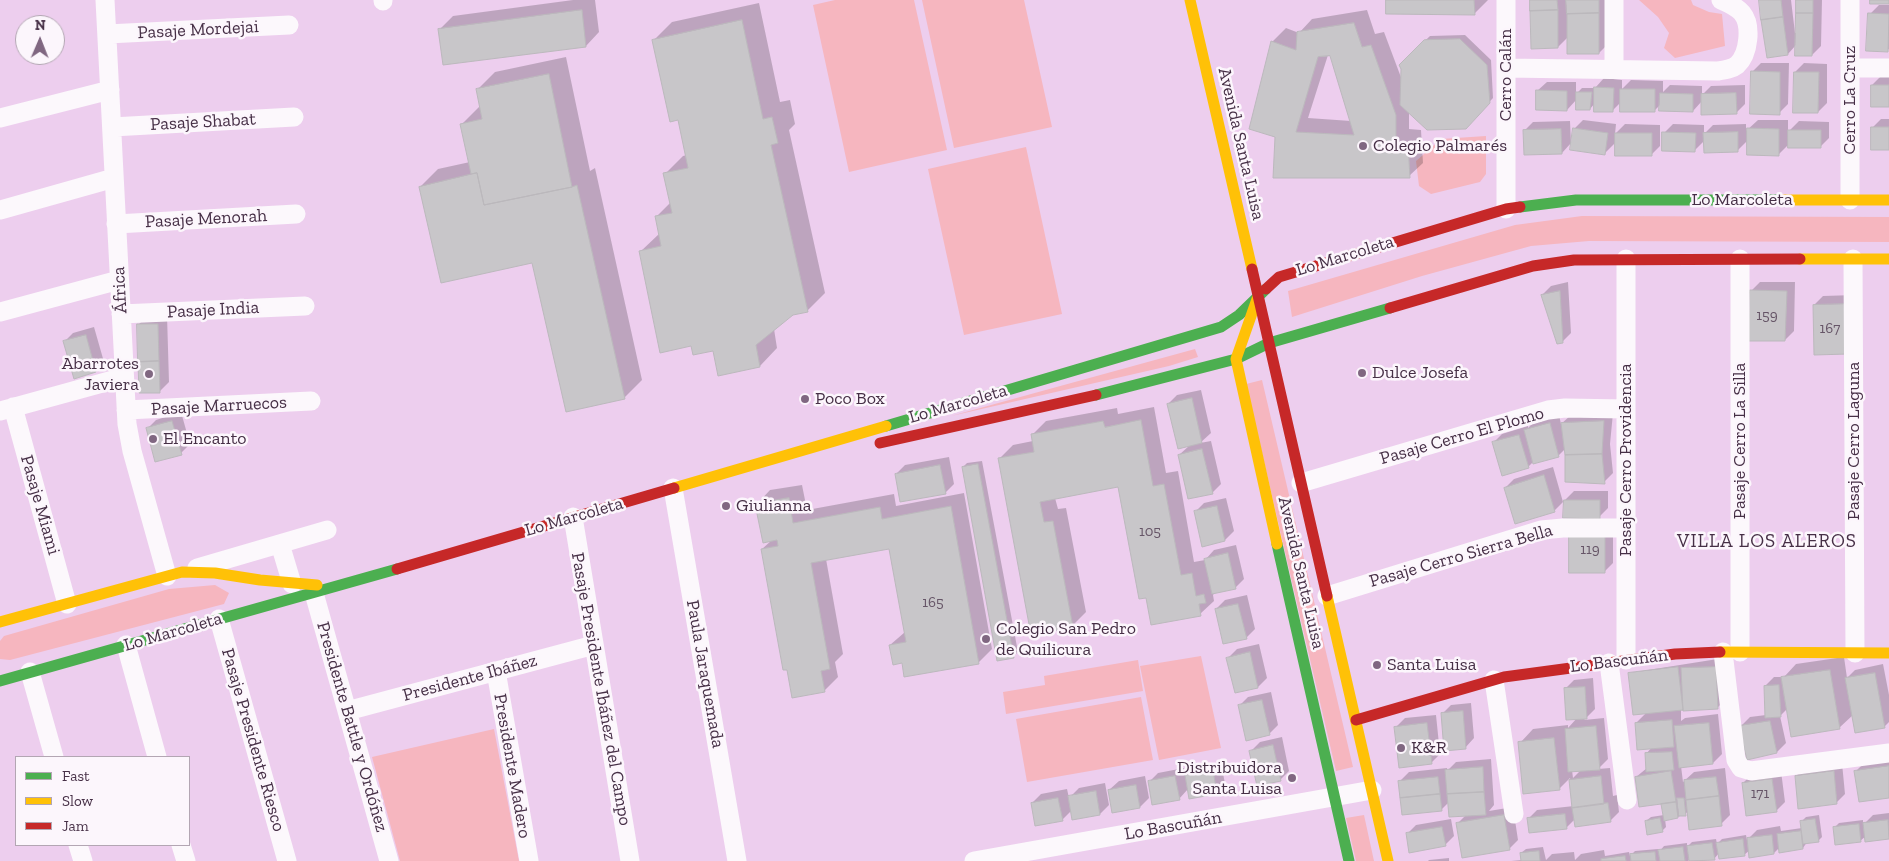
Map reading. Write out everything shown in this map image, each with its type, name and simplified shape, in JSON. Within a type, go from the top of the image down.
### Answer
[{"type":"main road","name":"Avenida Santa Luisa","points":[[1190,0],[1388,861]]},
{"type":"main road","name":"Lo Marcoleta","points":[[0,680],[314,593],[1221,327],[1240,315],[1279,276],[1506,209],[1576,200],[1889,200]]},
{"type":"main road","name":"Lo Marcoleta","points":[[832,441],[866,445],[926,434],[1056,405],[1236,359],[1269,343],[1534,266],[1574,260],[1889,259]]},
{"type":"main road","name":"Avenida Santa Luisa","points":[[1258,296],[1236,359],[1240,389],[1349,861]]},
{"type":"main road","name":"Lo Marcoleta","points":[[0,622],[174,574],[215,573],[292,584],[345,584]]},
{"type":"main road","name":"Lo Bascuñán","points":[[1356,720],[1518,674],[1617,661],[1675,654],[1731,652],[1889,653]]},
{"type":"street","name":"África","points":[[105,0],[126,410],[132,451],[174,574]]},
{"type":"street","name":"Cerro Calán","points":[[1506,0],[1506,209]]},
{"type":"street","points":[[1614,0],[1614,69]]},
{"type":"street","points":[[1506,68],[1718,71],[1735,66],[1744,54],[1748,25],[1742,12],[1721,0]]},
{"type":"street","name":"Cerro La Cruz","points":[[1850,0],[1850,200]]},
{"type":"street","name":"Pasaje Mordejai","points":[[107,34],[288,25]]},
{"type":"street","points":[[1850,68],[1889,68]]},
{"type":"street","points":[[0,118],[110,90]]},
{"type":"street","name":"Pasaje Shabat","points":[[112,127],[294,117]]},
{"type":"street","points":[[0,210],[114,178]]},
{"type":"street","name":"Pasaje Menorah","points":[[116,224],[296,214]]},
{"type":"street","name":"Pasaje Cerro Providencia","points":[[1626,259],[1626,528],[1617,661],[1627,800]]},
{"type":"street","name":"Pasaje Cerro La Silla","points":[[1740,259],[1731,652],[1736,760],[1741,768],[1751,771],[1889,753]]},
{"type":"street","name":"Pasaje Cerro Laguna","points":[[1853,259],[1855,653]]},
{"type":"street","points":[[0,312],[119,280]]},
{"type":"street","name":"Pasaje India","points":[[121,314],[305,306]]},
{"type":"street","points":[[6,409],[124,377]]},
{"type":"street","name":"Pasaje Marruecos","points":[[126,410],[311,402]]},
{"type":"street","name":"Pasaje Cerro El Plomo","points":[[1301,483],[1548,410],[1565,408],[1626,409]]},
{"type":"street","name":"Pasaje Miami","points":[[6,409],[67,604]]},
{"type":"street","name":"Paula Jaraquemada","points":[[673,488],[738,861]]},
{"type":"street","name":"Pasaje Presidente Ibáñez del Campo","points":[[573,517],[630,861]]},
{"type":"street","name":"Pasaje Cerro Sierra Bella","points":[[1328,596],[1541,530],[1574,527],[1626,528]]},
{"type":"street","name":"Lo Marcoleta","points":[[174,574],[327,530]]},
{"type":"street","points":[[280,544],[292,584]]},
{"type":"street","name":"Presidente Battle y Ordóñez","points":[[314,593],[389,861]]},
{"type":"street","name":"Pasaje Presidente Riesco","points":[[219,619],[287,861]]},
{"type":"street","points":[[126,645],[157,756]]},
{"type":"street","name":"Presidente Ibáñez","points":[[347,711],[594,645]]},
{"type":"street","name":"Presidente Madero","points":[[496,671],[528,861]]},
{"type":"street","points":[[30,672],[54,756]]},
{"type":"street","points":[[1494,680],[1514,814]]},
{"type":"street","name":"Lo Bascuñán","points":[[974,861],[1054,854],[1372,790]]},
{"type":"street","points":[[78,846],[83,861]]},
{"type":"street","points":[[181,846],[186,861]]},
{"type":"shaded area","points":[[835,0],[914,0],[947,150],[849,172],[813,5]]},
{"type":"shaded area","points":[[922,0],[1024,0],[1052,127],[954,148]]},
{"type":"shaded area","points":[[1639,0],[1691,0],[1693,5],[1709,12],[1722,14],[1725,46],[1675,58],[1664,48],[1669,33],[1658,17]]},
{"type":"shaded area","points":[[1486,136],[1486,174],[1480,182],[1431,194],[1419,186],[1416,161],[1441,139]]},
{"type":"shaded area","points":[[1026,147],[1062,314],[964,335],[928,169]]},
{"type":"shaded area","points":[[1582,216],[1889,217],[1889,242],[1589,241],[1531,246],[1422,276],[1292,317],[1288,291],[1515,225]]},
{"type":"shaded area","points":[[1195,349],[1198,357],[1169,366],[951,416]]},
{"type":"shaded area","points":[[1262,380],[1353,767],[1336,771],[1246,384]]},
{"type":"shaded area","points":[[215,585],[229,593],[224,604],[10,660],[0,659],[0,641],[4,636],[169,589]]},
{"type":"shaded area","points":[[1201,656],[1221,748],[1159,760],[1140,666]]},
{"type":"shaded area","points":[[1138,660],[1143,691],[1006,714],[1003,692],[1045,685],[1044,676]]},
{"type":"shaded area","points":[[1141,697],[1153,760],[1027,782],[1016,719]]},
{"type":"shaded area","points":[[494,729],[519,861],[400,861],[372,757]]},
{"type":"shaded area","points":[[1364,815],[1374,861],[1356,861],[1346,818]]},
{"type":"building","points":[[1386,0],[1474,0],[1475,15],[1386,14]]},
{"type":"building","points":[[1530,0],[1557,0],[1558,10],[1530,11]]},
{"type":"building","points":[[1566,0],[1599,0],[1599,13],[1567,14]]},
{"type":"building","points":[[1759,0],[1781,0],[1783,17],[1761,20]]},
{"type":"building","points":[[1796,0],[1813,0],[1813,13],[1796,13]]},
{"type":"building","points":[[1870,0],[1889,0],[1889,4],[1870,4]]},
{"type":"building","points":[[582,10],[586,47],[443,65],[438,29]]},
{"type":"building","points":[[1558,10],[1558,48],[1531,49],[1530,11]]},
{"type":"building","points":[[1599,13],[1599,54],[1567,54],[1567,14]]},
{"type":"building","points":[[1796,13],[1813,13],[1812,56],[1795,56]]},
{"type":"building","points":[[1868,13],[1889,14],[1888,52],[1866,51]]},
{"type":"building","points":[[1783,17],[1788,55],[1767,58],[1761,20]]},
{"type":"building","points":[[742,20],[763,119],[772,117],[778,143],[771,145],[808,312],[793,315],[756,345],[760,367],[718,376],[713,351],[693,355],[691,346],[660,353],[639,251],[661,246],[655,216],[672,213],[663,173],[688,168],[678,120],[670,122],[652,40]]},
{"type":"building","points":[[1354,23],[1362,47],[1371,45],[1396,115],[1396,143],[1408,143],[1410,178],[1273,178],[1275,137],[1249,129],[1271,41],[1296,50],[1297,32]],"holes":[[[1330,56],[1354,135],[1296,132],[1318,57]]]},
{"type":"building","points":[[1460,39],[1487,65],[1490,103],[1466,129],[1427,130],[1400,105],[1401,69],[1399,65],[1424,40]]},
{"type":"building","points":[[1751,71],[1780,72],[1780,115],[1750,114]]},
{"type":"building","points":[[1794,72],[1819,72],[1818,113],[1793,113]]},
{"type":"building","points":[[549,74],[572,187],[484,205],[477,173],[471,174],[460,124],[482,119],[476,89]]},
{"type":"building","points":[[1871,85],[1889,85],[1889,107],[1871,107]]},
{"type":"building","points":[[1594,87],[1614,88],[1613,112],[1594,112]]},
{"type":"building","points":[[1620,89],[1655,89],[1655,112],[1620,112]]},
{"type":"building","points":[[1536,90],[1567,91],[1567,111],[1536,110]]},
{"type":"building","points":[[1576,92],[1592,92],[1590,110],[1576,110]]},
{"type":"building","points":[[1660,93],[1693,94],[1693,112],[1659,111]]},
{"type":"building","points":[[1736,93],[1737,114],[1701,115],[1701,94]]},
{"type":"building","points":[[1871,127],[1889,127],[1889,150],[1871,150]]},
{"type":"building","points":[[1573,128],[1608,133],[1605,155],[1570,150]]},
{"type":"building","points":[[1747,128],[1779,129],[1779,156],[1747,155]]},
{"type":"building","points":[[1561,129],[1562,154],[1524,155],[1523,130]]},
{"type":"building","points":[[1788,130],[1821,130],[1821,148],[1788,148]]},
{"type":"building","points":[[1662,132],[1696,133],[1695,152],[1662,151]]},
{"type":"building","points":[[1738,132],[1738,152],[1704,153],[1703,133]]},
{"type":"building","points":[[1615,133],[1652,133],[1652,156],[1615,156]]},
{"type":"building","points":[[477,173],[484,205],[577,185],[625,399],[566,412],[532,263],[441,283],[419,187]]},
{"type":"building","points":[[1750,290],[1787,291],[1785,341],[1748,341]]},
{"type":"building","points":[[1560,291],[1563,343],[1557,344],[1541,295]]},
{"type":"building","points":[[1847,304],[1848,354],[1814,355],[1813,305]]},
{"type":"building","points":[[137,324],[158,324],[159,361],[138,362]]},
{"type":"building","points":[[86,335],[96,372],[74,379],[63,341]]},
{"type":"building","points":[[159,361],[160,393],[139,393],[138,362]]},
{"type":"building","points":[[1192,398],[1202,443],[1178,449],[1167,404]]},
{"type":"building","points":[[1141,420],[1153,486],[1164,484],[1181,575],[1192,573],[1196,596],[1204,594],[1206,603],[1199,604],[1201,616],[1151,625],[1146,598],[1139,599],[1118,487],[1040,502],[1044,522],[1053,521],[1073,627],[1031,635],[998,458],[1034,452],[1031,434],[1103,421],[1105,427]]},
{"type":"building","points":[[172,421],[182,455],[155,462],[146,428]]},
{"type":"building","points":[[1604,421],[1602,454],[1565,455],[1561,423]]},
{"type":"building","points":[[1550,423],[1559,457],[1533,464],[1524,430]]},
{"type":"building","points":[[1519,435],[1529,468],[1502,476],[1492,442]]},
{"type":"building","points":[[1202,449],[1213,494],[1188,499],[1178,455]]},
{"type":"building","points":[[1602,454],[1605,484],[1565,482],[1565,455]]},
{"type":"building","points":[[978,464],[1014,658],[997,661],[962,467]]},
{"type":"building","points":[[940,465],[946,494],[900,502],[895,474]]},
{"type":"building","points":[[1544,475],[1555,512],[1515,524],[1504,488]]},
{"type":"building","points":[[789,498],[793,523],[880,507],[882,519],[951,506],[979,664],[904,677],[902,663],[893,665],[889,645],[906,642],[889,549],[811,563],[830,669],[821,671],[825,692],[792,698],[787,670],[783,670],[761,549],[778,546],[777,540],[763,543],[755,504]]},
{"type":"building","points":[[1564,500],[1600,500],[1600,519],[1563,518]]},
{"type":"building","points":[[1217,506],[1225,541],[1202,547],[1194,511]]},
{"type":"building","points":[[1569,534],[1605,534],[1605,573],[1569,573]]},
{"type":"building","points":[[1228,553],[1236,589],[1212,594],[1204,559]]},
{"type":"building","points":[[1238,604],[1247,639],[1223,644],[1215,609]]},
{"type":"building","points":[[1250,652],[1258,688],[1235,693],[1226,658]]},
{"type":"building","points":[[1678,667],[1683,710],[1633,715],[1628,673]]},
{"type":"building","points":[[1716,667],[1718,709],[1683,711],[1681,668]]},
{"type":"building","points":[[1830,670],[1840,729],[1791,737],[1781,677]]},
{"type":"building","points":[[1875,673],[1885,728],[1855,733],[1845,678]]},
{"type":"building","points":[[1779,685],[1781,717],[1765,718],[1764,686]]},
{"type":"building","points":[[1585,687],[1587,719],[1566,720],[1564,688]]},
{"type":"building","points":[[1262,700],[1270,735],[1246,741],[1238,705]]},
{"type":"building","points":[[1463,711],[1466,749],[1444,751],[1441,713]]},
{"type":"building","points":[[1672,720],[1674,747],[1637,750],[1635,723]]},
{"type":"building","points":[[1770,721],[1777,753],[1747,760],[1739,726]]},
{"type":"building","points":[[1427,723],[1432,764],[1399,768],[1394,727]]},
{"type":"building","points":[[1709,723],[1713,764],[1679,768],[1674,726]]},
{"type":"building","points":[[1596,726],[1600,770],[1568,772],[1565,729]]},
{"type":"building","points":[[1554,738],[1560,790],[1523,794],[1518,742]]},
{"type":"building","points":[[1273,745],[1281,781],[1257,786],[1249,751]]},
{"type":"building","points":[[1672,752],[1674,770],[1646,772],[1645,753]]},
{"type":"building","points":[[1889,766],[1889,798],[1859,802],[1854,771]]},
{"type":"building","points":[[1483,767],[1484,792],[1447,794],[1445,770]]},
{"type":"building","points":[[1213,770],[1217,794],[1189,799],[1185,775]]},
{"type":"building","points":[[1671,771],[1676,802],[1639,807],[1635,777]]},
{"type":"building","points":[[1834,771],[1837,804],[1798,809],[1795,776]]},
{"type":"building","points":[[1175,776],[1180,800],[1152,805],[1148,781]]},
{"type":"building","points":[[1601,776],[1604,804],[1572,808],[1569,780]]},
{"type":"building","points":[[1438,777],[1440,794],[1400,798],[1398,781]]},
{"type":"building","points":[[1716,777],[1719,796],[1686,800],[1684,780]]},
{"type":"building","points":[[1772,779],[1777,812],[1746,816],[1742,783]]},
{"type":"building","points":[[1136,785],[1140,808],[1112,813],[1108,790]]},
{"type":"building","points":[[1096,791],[1100,815],[1072,820],[1068,796]]},
{"type":"building","points":[[1484,792],[1486,815],[1449,817],[1447,794]]},
{"type":"building","points":[[1440,794],[1442,811],[1402,815],[1400,798]]},
{"type":"building","points":[[1719,796],[1722,826],[1689,830],[1686,800]]},
{"type":"building","points":[[1058,798],[1063,821],[1035,826],[1031,803]]},
{"type":"building","points":[[1677,798],[1684,798],[1686,816],[1679,816]]},
{"type":"building","points":[[1676,802],[1678,818],[1664,821],[1661,804]]},
{"type":"building","points":[[1608,803],[1611,822],[1575,827],[1572,808]]},
{"type":"building","points":[[1565,814],[1567,829],[1529,833],[1527,818]]},
{"type":"building","points":[[1504,815],[1510,850],[1462,858],[1456,823]]},
{"type":"building","points":[[1660,818],[1663,832],[1647,835],[1645,821]]},
{"type":"building","points":[[1815,819],[1819,842],[1803,844],[1800,821]]},
{"type":"building","points":[[1888,820],[1889,839],[1865,842],[1863,823]]},
{"type":"building","points":[[1859,824],[1861,842],[1835,845],[1833,827]]},
{"type":"building","points":[[1442,827],[1446,846],[1409,853],[1406,833]]},
{"type":"building","points":[[1801,831],[1803,849],[1779,853],[1777,834]]},
{"type":"building","points":[[1772,835],[1774,854],[1749,858],[1747,838]]},
{"type":"building","points":[[1743,839],[1745,856],[1719,859],[1716,843]]},
{"type":"building","points":[[1712,843],[1715,860],[1689,861],[1687,846]]},
{"type":"building","points":[[1683,847],[1685,861],[1660,861],[1658,850]]},
{"type":"building","points":[[1539,851],[1540,861],[1521,861],[1520,853]]},
{"type":"building","points":[[1655,852],[1656,861],[1631,861],[1630,854]]},
{"type":"building","points":[[1625,856],[1626,861],[1601,861],[1601,859]]},
{"type":"traffic: fast","points":[[1520,207],[1576,200],[1780,200]]},
{"type":"traffic: fast","points":[[886,426],[1221,327],[1239,315],[1266,289]]},
{"type":"traffic: fast","points":[[1096,395],[1236,359],[1269,343],[1390,308]]},
{"type":"traffic: fast","points":[[1277,544],[1349,861]]},
{"type":"traffic: fast","points":[[0,681],[397,569]]},
{"type":"traffic: slow","points":[[1190,0],[1252,269]]},
{"type":"traffic: slow","points":[[1780,200],[1889,200]]},
{"type":"traffic: slow","points":[[1800,259],[1889,259]]},
{"type":"traffic: slow","points":[[1257,299],[1236,359],[1277,544]]},
{"type":"traffic: slow","points":[[674,488],[886,426]]},
{"type":"traffic: slow","points":[[0,622],[182,572],[215,573],[260,580],[317,585]]},
{"type":"traffic: slow","points":[[1327,596],[1388,861]]},
{"type":"traffic: slow","points":[[1720,652],[1889,653]]},
{"type":"traffic: jam","points":[[1266,289],[1279,277],[1506,209],[1520,207]]},
{"type":"traffic: jam","points":[[1390,308],[1533,266],[1574,260],[1800,259]]},
{"type":"traffic: jam","points":[[1252,269],[1327,596]]},
{"type":"traffic: jam","points":[[880,443],[1096,395]]},
{"type":"traffic: jam","points":[[397,569],[674,488]]},
{"type":"traffic: jam","points":[[1356,720],[1504,677],[1675,654],[1720,652]]},
{"type":"place","name":"Colegio Palmarés","points":[[1363,146]]},
{"type":"place","name":"Dulce Josefa","points":[[1362,373]]},
{"type":"place","name":"Abarrotes Javiera","points":[[149,374]]},
{"type":"place","name":"Poco Box","points":[[805,399]]},
{"type":"place","name":"El Encanto","points":[[153,439]]},
{"type":"place","name":"Giulianna","points":[[726,506]]},
{"type":"place","name":"Colegio San Pedro de Quilicura","points":[[986,639]]},
{"type":"place","name":"Santa Luisa","points":[[1377,665]]},
{"type":"place","name":"K&R","points":[[1401,748]]},
{"type":"place","name":"Distribuidora Santa Luisa","points":[[1292,778]]},
{"type":"district","name":"VILLA LOS ALEROS","points":[[1767,542]]}]
